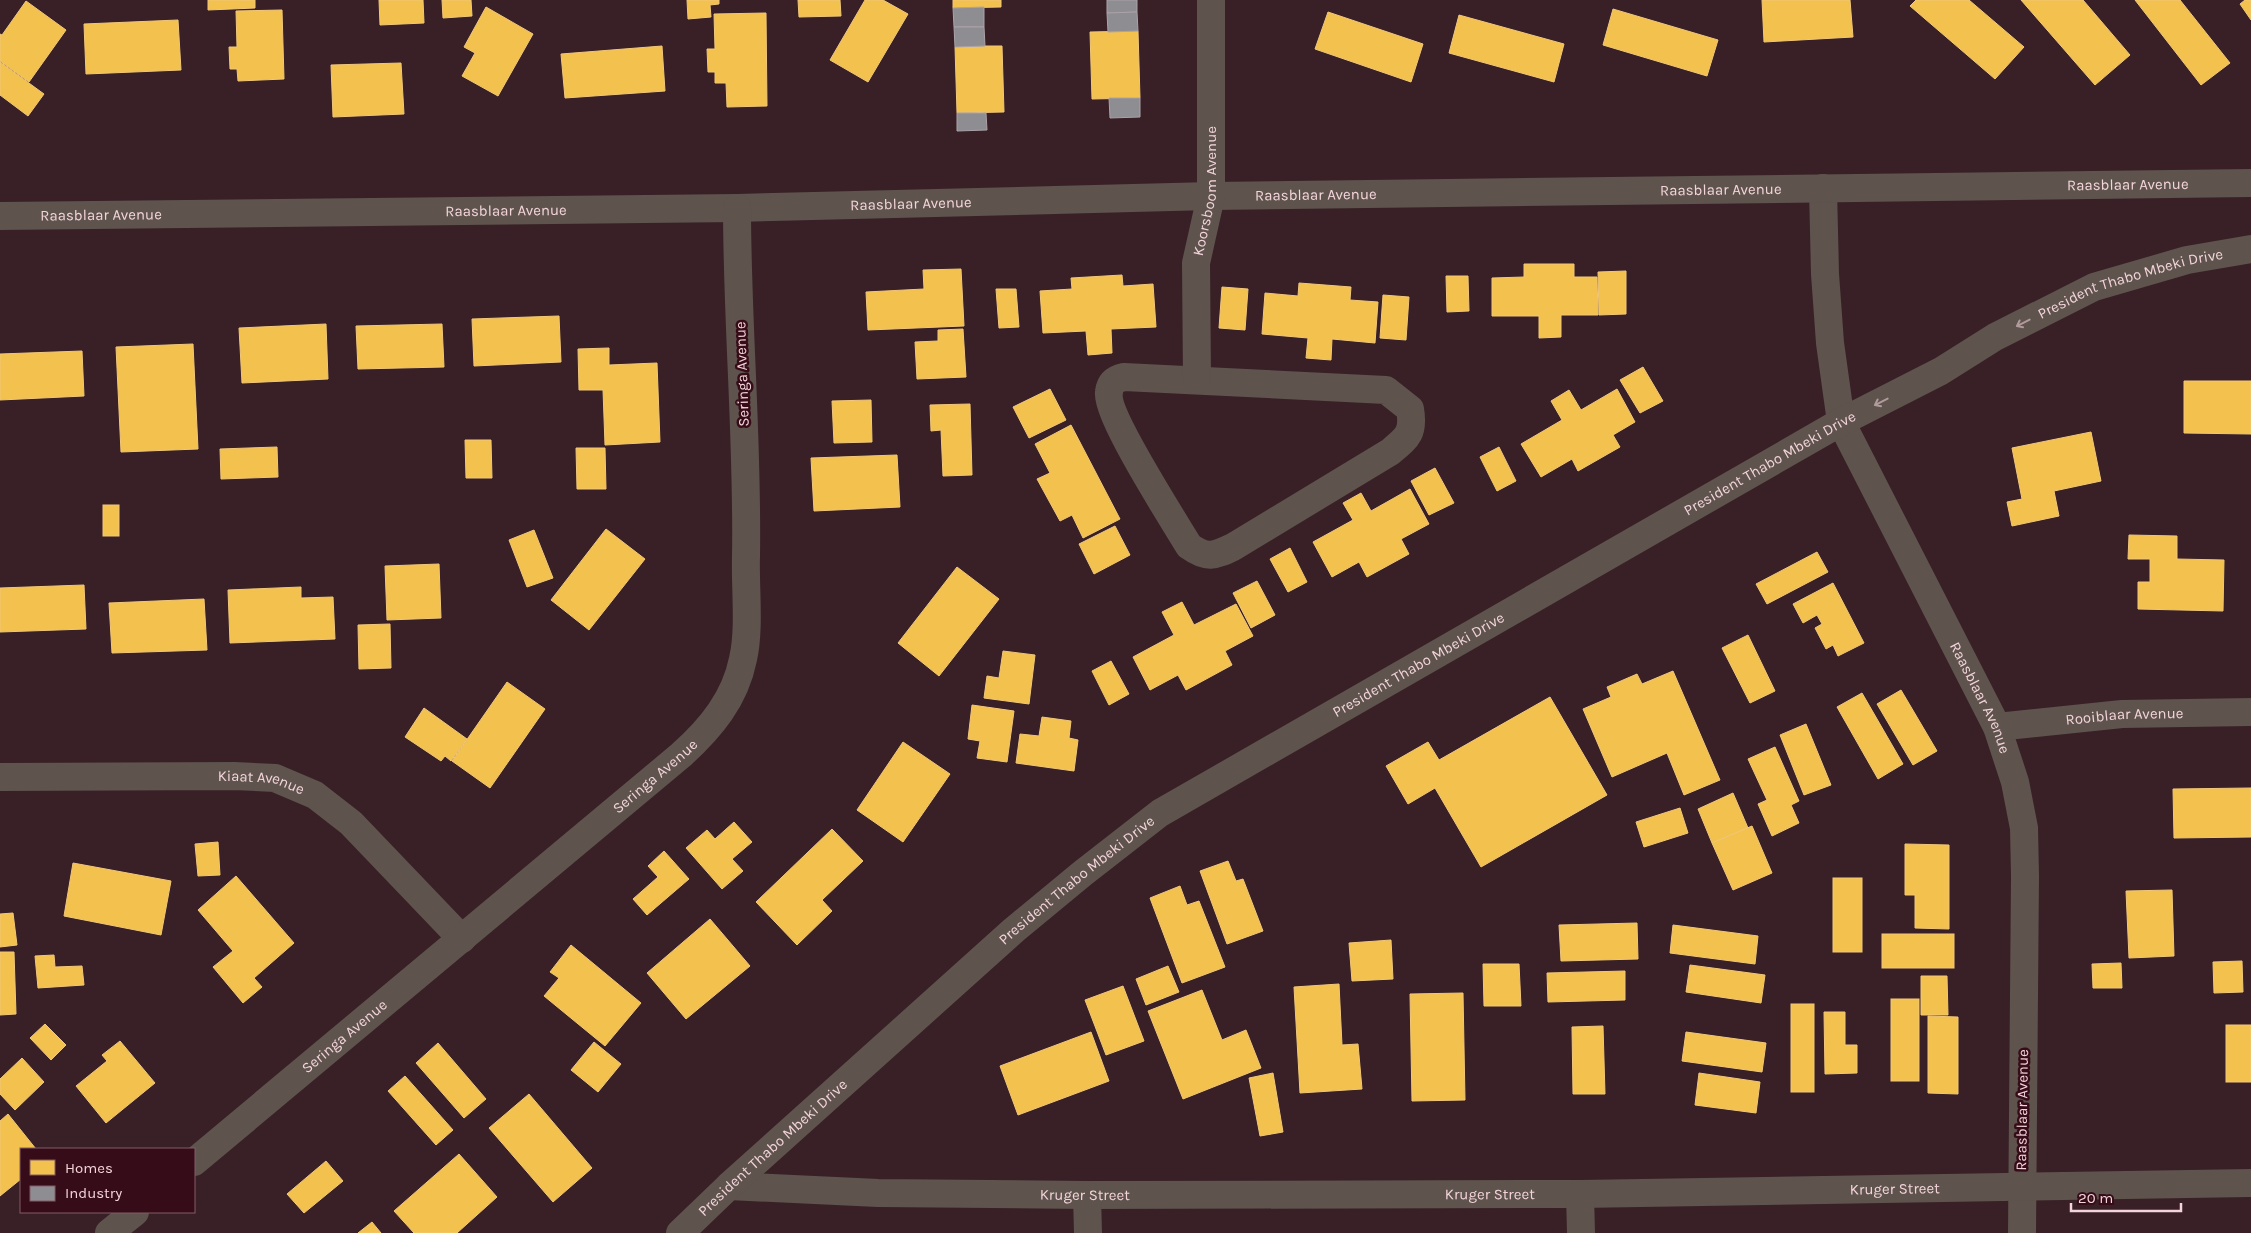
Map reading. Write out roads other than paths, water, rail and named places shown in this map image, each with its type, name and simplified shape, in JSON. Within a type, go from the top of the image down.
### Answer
[{"type":"street","name":"Koorsboom Avenue","points":[[1197,380],[1196,263],[1211,196],[1211,0]]},
{"type":"street","name":"Raasblaar Avenue","points":[[0,216],[737,208],[1211,196],[2251,183]]},
{"type":"street","name":"Raasblaar Avenue","points":[[1823,188],[1828,313],[1841,422],[1997,727],[2015,782],[2024,828],[2022,1233]]},
{"type":"street","name":"Seringa Avenue","points":[[195,1161],[704,734],[728,701],[744,658],[746,632],[746,522],[737,208]]},
{"type":"street","name":"President Thabo Mbeki Drive","points":[[680,1233],[729,1186],[1014,930],[1160,813],[1841,422],[1941,371],[1995,337],[2094,287],[2187,260],[2251,249]]},
{"type":"street","points":[[1124,377],[1197,380],[1386,390],[1410,409],[1412,422],[1409,437],[1390,452],[1233,547],[1212,556],[1199,553],[1189,546],[1116,420],[1109,392],[1112,383],[1124,377]]},
{"type":"street","name":"Rooiblaar Avenue","points":[[1997,727],[2122,714],[2251,712]]},
{"type":"street","name":"Kiaat Avenue","points":[[0,777],[234,776],[275,778],[315,795],[351,823],[462,939]]},
{"type":"street","name":"Kruger Street","points":[[729,1186],[878,1193],[1087,1195],[1580,1194],[2251,1183]]},
{"type":"street","points":[[1580,1194],[1581,1233]]},
{"type":"street","points":[[1087,1195],[1088,1233]]},
{"type":"street","points":[[108,1233],[133,1213]]}]
